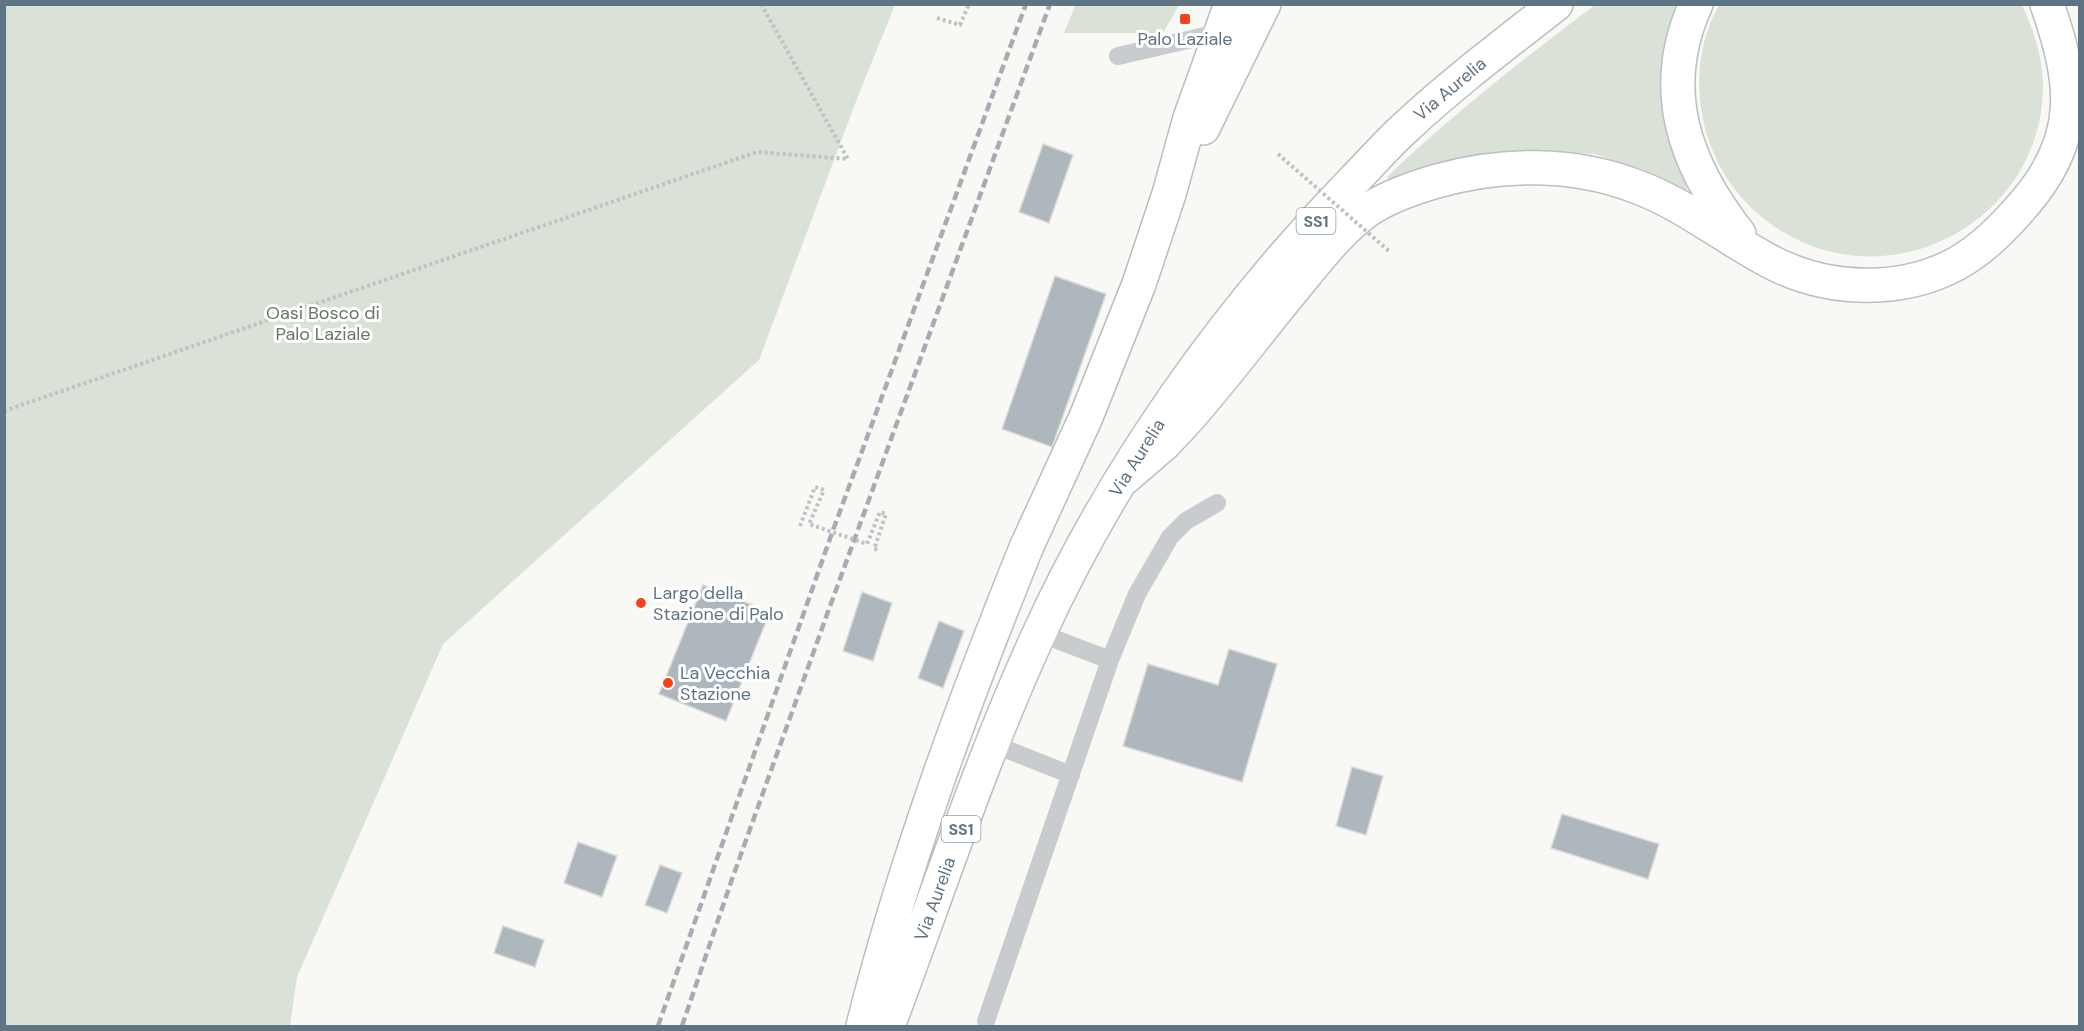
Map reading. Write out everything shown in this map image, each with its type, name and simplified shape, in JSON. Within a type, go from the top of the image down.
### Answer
[{"type":"main road","points":[[862,1026],[902,886],[969,693],[1026,548],[1109,363],[1139,284],[1169,194],[1190,118],[1245,24],[1231,4]]},
{"type":"main road","name":"Via Aurelia","points":[[888,1026],[993,744],[1039,633],[1084,546],[1122,480],[1173,401],[1273,268],[1333,201],[1405,128],[1486,58],[1556,4]]},
{"type":"main road","points":[[1696,4],[1686,30],[1679,71],[1680,108],[1685,141],[1718,207],[1751,250]]},
{"type":"main road","points":[[1122,480],[1165,443],[1201,403],[1328,247],[1361,215],[1399,195],[1438,181],[1484,172],[1539,168],[1590,172],[1636,186],[1676,204],[1751,250],[1795,273],[1852,285],[1893,284],[1937,272],[1956,264],[1989,241],[2005,225],[2039,184],[2058,148],[2066,123],[2069,98],[2062,50],[2047,4]]},
{"type":"lane","points":[[1118,56],[1205,36],[1245,24]]},
{"type":"lane","points":[[986,1021],[1110,660],[1137,594],[1170,537],[1186,521],[1217,503]]},
{"type":"lane","points":[[1039,633],[1110,660]]},
{"type":"lane","points":[[993,744],[1071,775]]},
{"type":"path","points":[[4,411],[757,152],[848,159],[762,4]]},
{"type":"path","points":[[937,18],[960,25],[969,4]]},
{"type":"path","points":[[1278,154],[1390,252]]},
{"type":"path","points":[[800,526],[815,487],[824,490],[809,524],[867,544],[880,512],[886,514],[874,549],[879,550]]},
{"type":"green space","name":"Oasi Bosco di Palo Laziale","points":[[5,4],[895,5],[858,96],[759,360],[443,644],[297,977],[290,1026],[5,1026]]},
{"type":"green space","points":[[1076,4],[1179,5],[1163,33],[1064,33]]},
{"type":"green space","points":[[1595,5],[1685,5],[1687,193],[1642,169],[1594,154],[1539,150],[1482,154],[1433,164],[1390,182],[1387,177],[1462,110]]},
{"type":"green space","points":[[1719,5],[2022,5],[2037,45],[2043,87],[2036,134],[2018,174],[1990,208],[1955,234],[1915,250],[1872,256],[1828,251],[1785,233],[1748,205],[1729,182],[1715,155],[1704,124],[1700,89],[1702,54],[1711,21]]},
{"type":"building","points":[[1043,144],[1073,155],[1049,223],[1019,212]]},
{"type":"building","points":[[1055,276],[1106,294],[1052,447],[1002,429]]},
{"type":"building","points":[[703,585],[770,612],[726,721],[659,694]]},
{"type":"building","points":[[862,592],[892,603],[873,661],[843,651]]},
{"type":"building","points":[[939,621],[964,631],[943,688],[918,678]]},
{"type":"building","points":[[1229,649],[1277,664],[1242,782],[1123,746],[1148,664],[1218,685]]},
{"type":"building","points":[[1352,767],[1383,776],[1366,835],[1336,826]]},
{"type":"building","points":[[1562,814],[1659,844],[1648,879],[1551,848]]},
{"type":"building","points":[[578,842],[617,856],[602,897],[564,883]]},
{"type":"building","points":[[660,865],[682,873],[667,913],[645,905]]},
{"type":"building","points":[[503,926],[544,940],[535,967],[494,953]]},
{"type":"railway","points":[[658,1026],[832,533],[1026,4]]},
{"type":"railway","points":[[682,1026],[829,609],[1050,4]]},
{"type":"place","name":"Palo Laziale","points":[[1185,19]]},
{"type":"place","name":"Largo della Stazione di Palo","points":[[641,603]]},
{"type":"place","name":"La Vecchia Stazione","points":[[668,683]]}]
